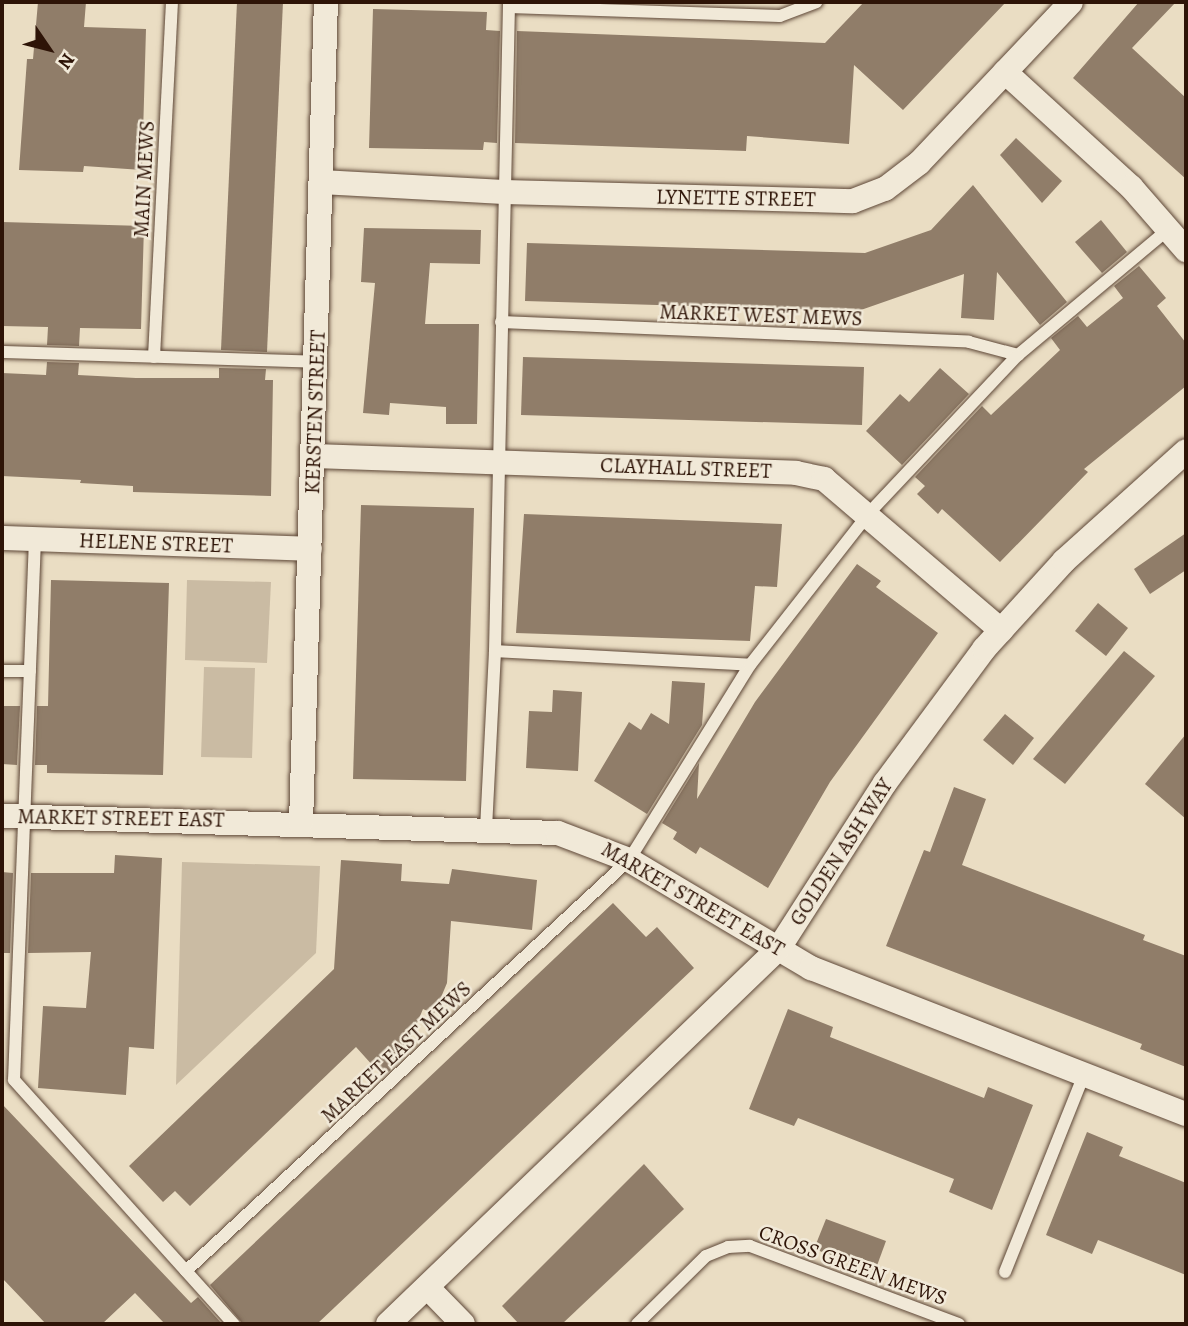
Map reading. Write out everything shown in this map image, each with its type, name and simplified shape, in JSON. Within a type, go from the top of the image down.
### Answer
[{"type":"street","name":"KERSTEN STREET","points":[[301,823],[318,362],[326,2]]},
{"type":"street","name":"LYNETTE STREET","points":[[321,182],[504,192],[853,201],[885,189],[919,163],[1071,2]]},
{"type":"street","points":[[1004,72],[1181,239]]},
{"type":"street","name":"GOLDEN ASH WAY","points":[[388,1324],[779,948],[885,783],[1001,629],[1064,561],[1186,451]]},
{"type":"street","name":"CLAYHALL STREET","points":[[314,456],[498,460],[796,473],[824,479],[869,513],[1001,629]]},
{"type":"street","name":"HELENE STREET","points":[[2,538],[310,549]]},
{"type":"street","name":"MARKET STREET EAST","points":[[14,816],[558,833],[629,860],[811,968],[1186,1114]]},
{"type":"street","points":[[428,1288],[463,1324]]},
{"type":"lane","name":"MAIN MEWS","points":[[154,357],[172,2]]},
{"type":"lane","points":[[486,829],[495,651],[509,4],[780,16],[816,2]]},
{"type":"lane","points":[[869,513],[1018,355],[1181,239]]},
{"type":"lane","name":"MARKET WEST MEWS","points":[[501,322],[969,342],[1018,355]]},
{"type":"lane","points":[[2,352],[318,362]]},
{"type":"lane","name":"MARKET EAST MEWS","points":[[186,1271],[629,860],[750,665],[869,513]]},
{"type":"lane","points":[[35,539],[30,671],[14,816],[8,1003],[14,1080],[234,1324]]},
{"type":"lane","points":[[495,651],[750,665]]},
{"type":"lane","points":[[2,671],[30,671]]},
{"type":"lane","points":[[1005,1272],[1084,1074]]},
{"type":"lane","name":"CROSS GREEN MEWS","points":[[637,1324],[706,1256],[728,1247],[750,1245],[959,1324]]},
{"type":"shaded area","points":[[187,580],[271,582],[267,663],[185,660]]},
{"type":"shaded area","points":[[204,667],[255,668],[252,758],[201,757]]},
{"type":"shaded area","points":[[182,862],[320,866],[316,953],[176,1085]]},
{"type":"building","points":[[38,2],[86,2],[84,27],[146,29],[142,170],[84,166],[83,172],[19,170],[27,59],[33,59]]},
{"type":"building","points":[[237,2],[283,2],[267,352],[221,350]]},
{"type":"building","points":[[864,2],[1006,2],[903,110],[854,65],[849,144],[747,136],[746,151],[515,143],[517,31],[825,43]]},
{"type":"building","points":[[1139,2],[1176,2],[1132,48],[1186,98],[1186,179],[1073,78]]},
{"type":"building","points":[[373,9],[487,12],[486,30],[500,31],[497,143],[484,142],[483,150],[369,148]]},
{"type":"building","points":[[1016,138],[1062,181],[1042,203],[1000,155]]},
{"type":"building","points":[[973,185],[1067,302],[1040,325],[997,272],[994,320],[961,318],[964,274],[858,311],[525,301],[527,243],[865,253],[931,230]]},
{"type":"building","points":[[1101,220],[1127,252],[1102,273],[1075,242]]},
{"type":"building","points":[[2,222],[144,226],[141,329],[80,328],[79,346],[47,345],[48,327],[2,326]]},
{"type":"building","points":[[364,228],[481,230],[480,264],[430,263],[425,324],[479,324],[477,424],[446,424],[446,407],[390,403],[389,415],[363,413],[375,283],[361,282]]},
{"type":"building","points":[[1139,266],[1166,298],[1157,306],[1186,343],[1186,386],[1084,469],[1088,472],[1000,562],[942,509],[938,514],[917,494],[925,486],[915,477],[982,406],[991,415],[1060,350],[1051,338],[1078,316],[1087,327],[1123,298],[1114,286]]},
{"type":"building","points":[[523,357],[864,367],[862,425],[521,415]]},
{"type":"building","points":[[47,362],[79,363],[78,375],[136,378],[219,378],[219,368],[266,369],[265,380],[273,380],[271,496],[133,492],[133,486],[2,476],[2,373],[46,375]]},
{"type":"building","points":[[940,368],[969,394],[902,465],[866,431],[900,394],[909,402]]},
{"type":"building","points":[[361,505],[474,508],[466,781],[353,779]]},
{"type":"building","points":[[524,514],[782,524],[777,587],[755,586],[750,641],[516,633]]},
{"type":"building","points":[[1186,533],[1186,570],[1150,594],[1134,569]]},
{"type":"building","points":[[857,564],[881,581],[876,587],[938,633],[830,782],[768,888],[700,847],[696,854],[673,839],[677,832],[662,823],[699,763],[697,799],[755,702]]},
{"type":"building","points":[[51,580],[169,583],[163,775],[47,773],[47,765],[35,765],[37,706],[48,706]]},
{"type":"building","points":[[1098,603],[1128,628],[1106,656],[1075,631]]},
{"type":"building","points":[[1124,651],[1155,676],[1065,784],[1033,759]]},
{"type":"building","points":[[672,681],[705,683],[702,725],[647,814],[594,781],[629,722],[641,730],[651,713],[669,724]]},
{"type":"building","points":[[553,690],[582,692],[578,771],[526,768],[529,711],[552,712]]},
{"type":"building","points":[[2,706],[20,706],[17,765],[2,764]]},
{"type":"building","points":[[1005,714],[1034,738],[1013,765],[983,740]]},
{"type":"building","points":[[1186,734],[1186,819],[1145,784]]},
{"type":"building","points":[[954,787],[986,799],[962,865],[1145,935],[1143,940],[1186,956],[1186,1067],[1140,1049],[1142,1044],[886,946],[924,850],[930,852]]},
{"type":"building","points":[[115,855],[162,858],[154,1049],[129,1047],[126,1095],[38,1088],[43,1006],[86,1008],[91,952],[28,953],[31,873],[114,873]]},
{"type":"building","points":[[341,860],[402,864],[401,881],[449,884],[452,869],[537,880],[532,930],[451,921],[447,983],[434,1014],[423,1009],[402,1059],[383,1077],[356,1047],[190,1206],[175,1191],[163,1202],[129,1166],[334,969]]},
{"type":"building","points":[[2,872],[13,873],[10,953],[2,953]]},
{"type":"building","points":[[613,903],[646,937],[657,927],[694,968],[317,1324],[243,1324],[210,1285]]},
{"type":"building","points":[[788,1009],[833,1027],[830,1037],[984,1098],[988,1087],[1033,1105],[992,1210],[949,1192],[954,1179],[798,1118],[794,1126],[749,1109]]},
{"type":"building","points":[[2,1104],[191,1303],[198,1297],[222,1324],[165,1324],[135,1293],[102,1324],[46,1324],[2,1278]]},
{"type":"building","points":[[1087,1132],[1123,1147],[1119,1156],[1186,1183],[1186,1275],[1098,1240],[1092,1254],[1046,1235]]},
{"type":"building","points":[[644,1164],[684,1209],[562,1324],[519,1324],[502,1306]]},
{"type":"building","points":[[826,1219],[886,1241],[875,1271],[814,1249]]}]
